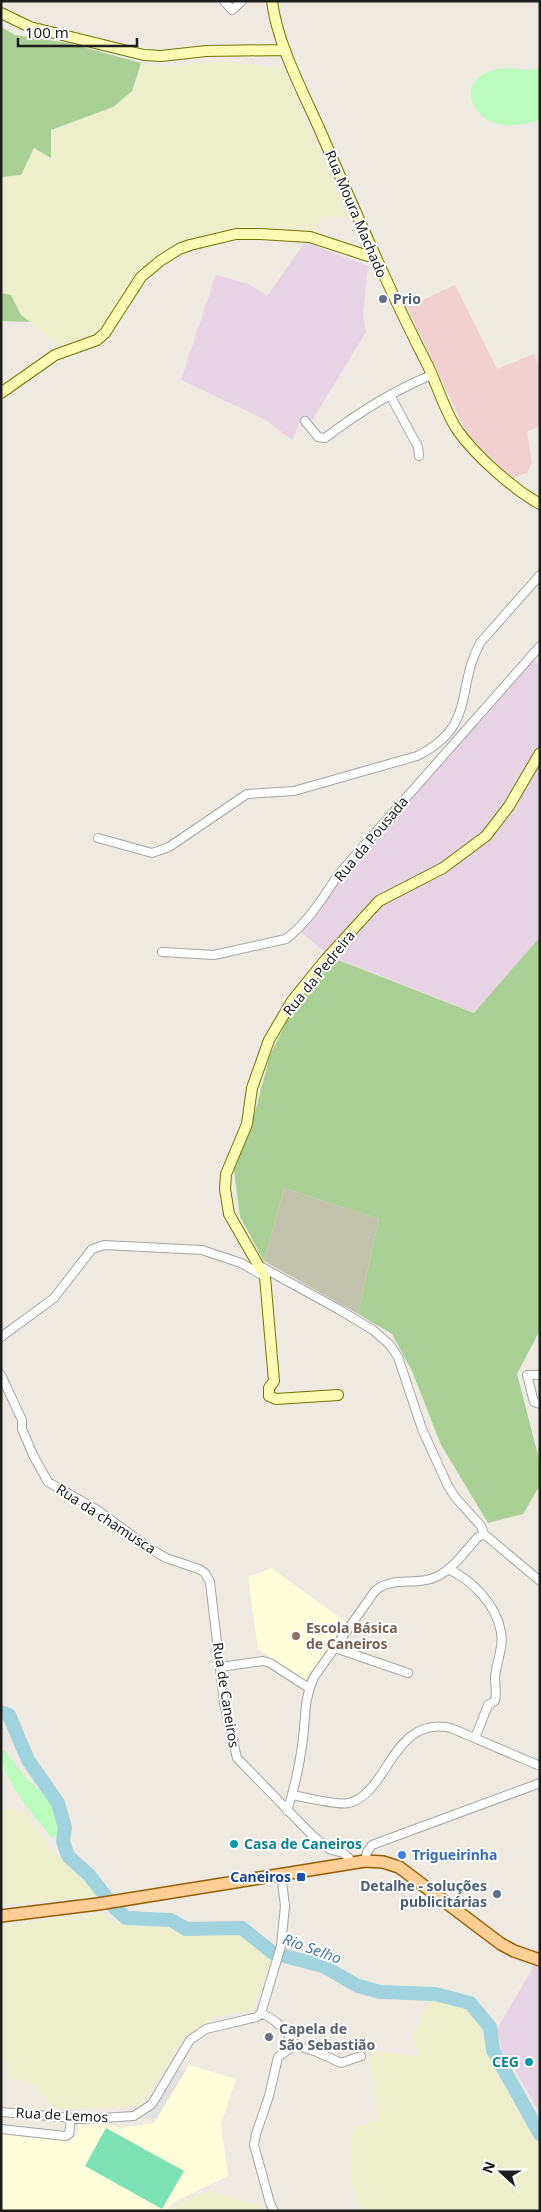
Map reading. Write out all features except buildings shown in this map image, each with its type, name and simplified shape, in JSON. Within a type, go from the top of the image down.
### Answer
[{"type":"main road","points":[[1,1916],[98,1904],[365,1861],[383,1862],[399,1867],[501,1944],[514,1951],[540,1960]]},
{"type":"street","points":[[224,1],[232,10],[242,1]]},
{"type":"street","name":"Rua Moura Machado","points":[[272,1],[286,50],[388,289],[432,375],[454,425],[463,437],[518,489],[540,504]]},
{"type":"street","points":[[1,13],[30,27],[144,55],[161,56],[206,51],[286,50]]},
{"type":"street","points":[[1,393],[55,355],[97,340],[105,333],[141,277],[160,261],[179,249],[236,234],[260,234],[310,237],[368,256],[374,254]]},
{"type":"street","points":[[305,421],[318,437],[325,438],[352,417],[390,395],[432,375]]},
{"type":"street","points":[[390,395],[418,447],[420,456]]},
{"type":"street","points":[[98,838],[152,853],[169,847],[247,794],[294,791],[417,756],[436,747],[458,720],[475,653],[480,643],[540,575]]},
{"type":"street","name":"Rua da Pousada","points":[[162,952],[214,955],[286,938],[295,932],[318,906],[344,868],[540,646]]},
{"type":"street","name":"Rua da Pedreira","points":[[338,1395],[276,1399],[269,1396],[269,1388],[274,1381],[265,1277],[229,1214],[225,1189],[226,1174],[247,1124],[252,1088],[269,1040],[292,1001],[326,959],[379,901],[443,868],[486,836],[509,806],[540,753]]},
{"type":"street","points":[[1,1337],[54,1298],[92,1249],[104,1245],[202,1250],[241,1264],[265,1277]]},
{"type":"street","points":[[260,1266],[373,1330],[390,1345],[398,1357],[422,1429],[448,1486],[455,1497],[481,1526],[484,1534],[540,1581]]},
{"type":"street","name":"Rua da chamusca","points":[[1,1375],[22,1420],[22,1429],[48,1482],[109,1518],[149,1548],[166,1558],[187,1564],[205,1573],[210,1582],[211,1595]]},
{"type":"street","points":[[540,1375],[527,1375],[534,1402],[540,1404]]},
{"type":"street","points":[[288,1811],[303,1744],[305,1703],[309,1688],[375,1591],[383,1584],[392,1582],[428,1580],[448,1569],[478,1537],[484,1534]]},
{"type":"street","points":[[448,1569],[464,1576],[483,1596],[494,1613],[502,1632],[500,1655],[495,1677],[497,1692],[495,1700],[488,1705],[475,1738]]},
{"type":"street","name":"Rua de Caneiros","points":[[211,1595],[224,1703],[236,1758],[329,1850],[343,1853],[349,1858],[350,1864]]},
{"type":"street","points":[[335,1648],[408,1673]]},
{"type":"street","points":[[220,1667],[263,1662],[270,1663],[309,1688]]},
{"type":"street","points":[[292,1795],[348,1804],[365,1796],[401,1746],[410,1738],[427,1728],[440,1726],[475,1738],[540,1766]]},
{"type":"street","points":[[365,1861],[367,1852],[372,1845],[540,1783]]},
{"type":"street","points":[[281,1874],[285,1906],[281,1946],[259,2015],[271,2018],[288,2032],[296,2046],[317,2052],[341,2063],[361,2056]]},
{"type":"street","name":"Rua de Lemos","points":[[1,2112],[71,2118],[121,2118],[138,2114],[152,2104],[190,2040],[206,2029],[259,2015]]},
{"type":"street","points":[[274,2211],[270,2203],[254,2145],[269,2096],[278,2057],[296,2046]]},
{"type":"street","points":[[1,2129],[65,2136],[69,2134],[71,2118]]},
{"type":"shaded area","points":[[219,61],[283,68],[349,218],[331,216],[320,219],[314,232],[243,229],[179,249],[159,260],[107,327],[85,339],[57,345],[21,315],[11,295],[1,293],[1,177],[21,175],[34,148],[51,158],[51,130],[113,107],[132,91],[141,63],[164,67]]},
{"type":"shaded area","points":[[305,242],[368,266],[363,316],[366,332],[313,419],[300,422],[292,440],[266,420],[181,380],[216,275],[248,284],[267,296]]},
{"type":"shaded area","points":[[455,285],[497,369],[534,354],[540,366],[540,426],[527,432],[532,462],[528,472],[513,479],[467,434],[407,307]]},
{"type":"shaded area","points":[[530,656],[540,665],[540,937],[475,1013],[330,956],[297,929]]},
{"type":"shaded area","points":[[284,1188],[379,1219],[358,1314],[264,1261]]},
{"type":"shaded area","name":"Escola Básica de Caneiros","points":[[271,1568],[346,1622],[305,1680],[258,1649],[248,1577]]},
{"type":"shaded area","points":[[1,1810],[23,1811],[52,1849],[99,1896],[1,1905]]},
{"type":"shaded area","points":[[101,1913],[114,1923],[159,1925],[182,1934],[242,1936],[271,1960],[253,2011],[217,2016],[184,2037],[167,2067],[139,2106],[56,2110],[31,2084],[10,2078],[1,2049],[1,1925]]},
{"type":"shaded area","points":[[534,1959],[540,1961],[540,2114],[512,2064],[502,2051],[497,2029],[531,1971]]},
{"type":"shaded area","points":[[439,2000],[465,2008],[483,2024],[484,2037],[495,2064],[540,2150],[540,2211],[363,2211],[358,2204],[351,2181],[351,2133],[357,2126],[378,2120],[368,2052],[387,2052],[417,2056],[419,2050],[412,2040],[428,2003]]},
{"type":"shaded area","points":[[189,2065],[236,2079],[221,2124],[228,2176],[174,2202],[166,2211],[1,2211],[1,2132],[70,2142],[78,2134],[79,2123],[107,2123],[120,2128],[154,2123]]},
{"type":"shaded area","points":[[176,2069],[186,2070],[156,2119],[143,2118],[155,2106]]},
{"type":"shaded area","points":[[207,2191],[262,2206],[264,2211],[171,2211],[177,2204]]},
{"type":"green space","points":[[1,27],[15,35],[68,43],[141,63],[132,91],[113,107],[51,130],[51,158],[34,148],[21,175],[1,177]]},
{"type":"green space","points":[[502,68],[527,70],[540,68],[540,120],[519,125],[498,124],[485,118],[475,108],[471,95],[472,88],[475,81],[482,75]]},
{"type":"green space","points":[[1,293],[11,295],[21,315],[30,322],[1,321]]},
{"type":"green space","points":[[540,937],[540,1330],[517,1374],[540,1463],[540,1485],[523,1514],[488,1523],[441,1445],[412,1371],[392,1334],[358,1314],[379,1219],[284,1188],[264,1261],[240,1217],[234,1171],[255,1112],[270,1055],[289,1017],[333,958],[474,1013]]},
{"type":"green space","points":[[1,1750],[5,1751],[26,1778],[55,1805],[59,1819],[58,1836],[51,1837],[19,1796],[6,1773]]},
{"type":"green space","points":[[106,2128],[184,2171],[162,2209],[85,2166]]},
{"type":"waterway","name":"Rio Selho","points":[[1,1712],[9,1715],[28,1760],[58,1803],[65,1828],[63,1841],[68,1856],[89,1875],[114,1907],[126,1918],[171,1920],[186,1929],[242,1928],[273,1953],[323,1966],[358,1986],[380,1992],[435,1994],[470,2003],[490,2027],[493,2050],[540,2134]]},
{"type":"place","name":"Prio","points":[[383,299]]},
{"type":"place","name":"Escola Básica de Caneiros","points":[[296,1636]]},
{"type":"place","name":"Casa de Caneiros","points":[[234,1844]]},
{"type":"place","name":"Trigueirinha","points":[[402,1855]]},
{"type":"place","name":"Caneiros","points":[[301,1877]]},
{"type":"place","name":"Detalhe - soluções publicitárias","points":[[497,1894]]},
{"type":"place","name":"Capela de São Sebastião","points":[[269,2037]]},
{"type":"place","name":"CEG","points":[[529,2062]]}]
